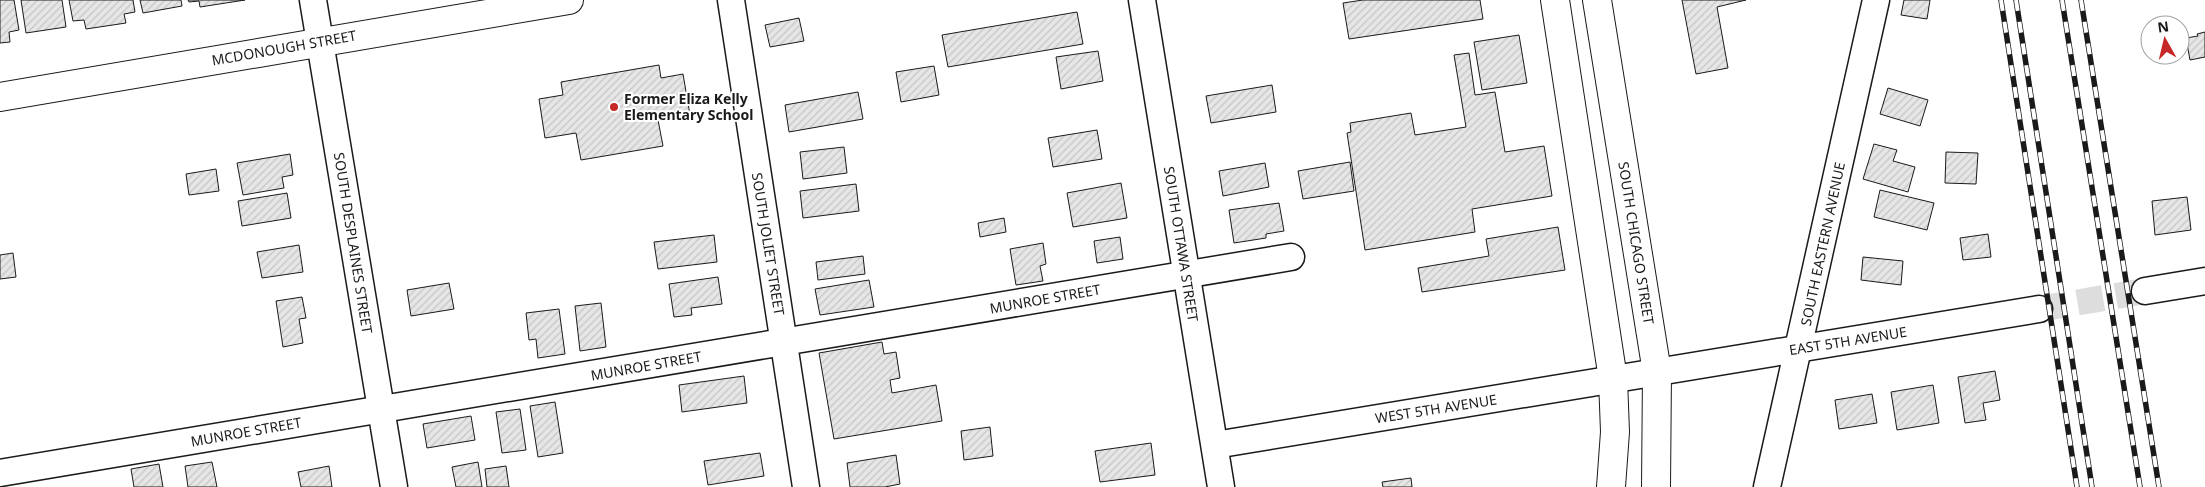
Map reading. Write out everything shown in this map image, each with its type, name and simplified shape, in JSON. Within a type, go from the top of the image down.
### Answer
[{"type":"main road","name":"MCDONOUGH STREET","points":[[0,97],[569,0]]},
{"type":"main road","points":[[1556,0],[1613,379],[1615,432],[1610,487]]},
{"type":"main road","name":"SOUTH CHICAGO STREET","points":[[1597,0],[1657,372],[1656,487]]},
{"type":"street","name":"SOUTH DESPLAINES STREET","points":[[313,0],[394,487]]},
{"type":"street","name":"SOUTH JOLIET STREET","points":[[731,0],[806,487]]},
{"type":"street","name":"SOUTH OTTAWA STREET","points":[[1142,0],[1221,487]]},
{"type":"street","name":"SOUTH EASTERN AVENUE","points":[[1767,487],[1800,349],[1876,0]]},
{"type":"street","name":"MUNROE STREET","points":[[0,473],[1291,257]]},
{"type":"street","points":[[2146,291],[2205,281]]},
{"type":"street","name":"EAST 5TH AVENUE","points":[[1657,372],[2039,309]]},
{"type":"street","name":"WEST 5TH AVENUE","points":[[1215,445],[1657,372]]},
{"type":"building","points":[[0,0],[14,0],[19,30],[9,32],[10,42],[0,43]]},
{"type":"building","points":[[21,0],[62,0],[66,27],[26,33]]},
{"type":"building","points":[[69,0],[133,0],[135,12],[124,14],[126,23],[86,29],[84,20],[73,21]]},
{"type":"building","points":[[140,0],[181,0],[182,6],[143,13]]},
{"type":"building","points":[[188,0],[245,0],[200,7],[199,1],[189,2]]},
{"type":"building","points":[[1363,0],[1480,0],[1483,19],[1349,39],[1343,3]]},
{"type":"building","points":[[1682,0],[1746,0],[1717,7],[1728,68],[1696,74]]},
{"type":"building","points":[[1904,0],[1930,0],[1927,19],[1901,15]]},
{"type":"building","points":[[1077,12],[1083,44],[948,67],[942,35]]},
{"type":"building","points":[[799,18],[804,41],[770,47],[765,25]]},
{"type":"building","points":[[2205,32],[2205,57],[2190,60],[2190,37],[2198,36],[2197,34]]},
{"type":"building","points":[[1519,35],[1527,83],[1482,90],[1474,42]]},
{"type":"building","points":[[1098,51],[1103,81],[1061,89],[1056,57]]},
{"type":"building","points":[[1469,53],[1475,95],[1495,92],[1505,152],[1544,146],[1552,196],[1472,209],[1475,232],[1365,250],[1347,133],[1351,132],[1350,123],[1411,113],[1415,135],[1466,127],[1454,55]]},
{"type":"building","name":"Former Eliza Kelly Elementary School","points":[[659,65],[661,78],[683,74],[690,115],[658,120],[663,146],[581,160],[576,133],[545,138],[539,99],[563,95],[561,82]]},
{"type":"building","points":[[934,66],[939,95],[901,102],[896,72]]},
{"type":"building","points":[[1272,85],[1276,112],[1211,123],[1206,96]]},
{"type":"building","points":[[1888,88],[1928,100],[1920,126],[1880,114]]},
{"type":"building","points":[[858,92],[863,119],[789,132],[785,105]]},
{"type":"building","points":[[1097,130],[1102,159],[1053,167],[1048,138]]},
{"type":"building","points":[[1874,144],[1897,150],[1893,161],[1915,167],[1908,192],[1863,179]]},
{"type":"building","points":[[844,147],[847,173],[803,179],[800,152]]},
{"type":"building","points":[[1946,152],[1978,153],[1976,184],[1945,183]]},
{"type":"building","points":[[290,154],[293,175],[282,177],[284,188],[243,195],[237,163]]},
{"type":"building","points":[[1350,162],[1354,191],[1303,199],[1298,171]]},
{"type":"building","points":[[1265,163],[1269,187],[1223,196],[1219,171]]},
{"type":"building","points":[[216,169],[219,191],[189,195],[186,174]]},
{"type":"building","points":[[1121,183],[1127,218],[1073,227],[1067,193]]},
{"type":"building","points":[[856,184],[859,211],[803,218],[800,191]]},
{"type":"building","points":[[1880,190],[1934,203],[1927,230],[1874,217]]},
{"type":"building","points":[[287,193],[291,218],[242,226],[238,201]]},
{"type":"building","points":[[2187,197],[2191,230],[2155,235],[2152,201]]},
{"type":"building","points":[[1279,203],[1284,231],[1266,234],[1266,238],[1234,243],[1229,210]]},
{"type":"building","points":[[1004,218],[1006,232],[980,237],[978,223]]},
{"type":"building","points":[[1558,227],[1565,270],[1422,292],[1418,268],[1489,256],[1486,239]]},
{"type":"building","points":[[1988,234],[1991,257],[1963,260],[1960,238]]},
{"type":"building","points":[[714,235],[717,262],[658,269],[654,242]]},
{"type":"building","points":[[1120,237],[1123,259],[1097,263],[1094,241]]},
{"type":"building","points":[[1043,243],[1046,264],[1040,266],[1043,281],[1016,285],[1010,249]]},
{"type":"building","points":[[299,245],[303,272],[262,278],[257,252]]},
{"type":"building","points":[[13,253],[16,277],[0,279],[0,255]]},
{"type":"building","points":[[863,256],[865,274],[818,280],[816,262]]},
{"type":"building","points":[[1863,257],[1903,261],[1901,285],[1861,280]]},
{"type":"building","points":[[718,277],[722,304],[691,308],[692,315],[674,317],[669,284]]},
{"type":"building","points":[[869,280],[874,307],[820,315],[815,289]]},
{"type":"building","points":[[449,283],[454,309],[411,316],[407,290]]},
{"type":"building","points":[[302,297],[306,318],[299,319],[303,343],[283,347],[276,301]]},
{"type":"building","points":[[601,303],[606,347],[580,351],[575,306]]},
{"type":"building","points":[[559,309],[565,354],[538,358],[536,339],[529,340],[526,313]]},
{"type":"building","points":[[882,342],[884,354],[896,352],[900,378],[890,380],[892,393],[936,385],[942,421],[834,439],[819,353]]},
{"type":"building","points":[[1995,371],[2000,400],[1983,403],[1986,420],[1965,423],[1958,377]]},
{"type":"building","points":[[744,376],[747,403],[682,412],[679,385]]},
{"type":"building","points":[[1933,385],[1939,423],[1897,430],[1891,392]]},
{"type":"building","points":[[1872,394],[1877,423],[1839,429],[1835,400]]},
{"type":"building","points":[[555,402],[563,453],[538,457],[530,406]]},
{"type":"building","points":[[520,409],[526,450],[502,453],[496,412]]},
{"type":"building","points":[[471,416],[475,440],[427,448],[423,424]]},
{"type":"building","points":[[990,427],[993,456],[964,460],[961,431]]},
{"type":"building","points":[[1151,443],[1155,475],[1100,482],[1095,451]]},
{"type":"building","points":[[760,453],[764,476],[708,485],[704,461]]},
{"type":"building","points":[[896,455],[900,484],[885,487],[850,487],[847,463]]},
{"type":"building","points":[[212,462],[217,487],[188,487],[185,466]]},
{"type":"building","points":[[478,462],[482,487],[456,487],[452,467]]},
{"type":"building","points":[[159,464],[163,487],[134,487],[131,469]]},
{"type":"building","points":[[329,466],[332,487],[301,487],[298,472]]},
{"type":"building","points":[[506,466],[509,487],[487,487],[485,469]]},
{"type":"building","points":[[1411,478],[1412,487],[1383,487],[1382,482]]},
{"type":"tunnel","points":[[2039,309],[2145,291]]},
{"type":"railway","points":[[2001,0],[2077,487]]},
{"type":"railway","points":[[2016,0],[2092,487]]},
{"type":"railway","points":[[2062,0],[2140,487]]},
{"type":"railway","points":[[2081,0],[2159,487]]},
{"type":"place","name":"Former Eliza Kelly Elementary School","points":[[614,107]]}]
